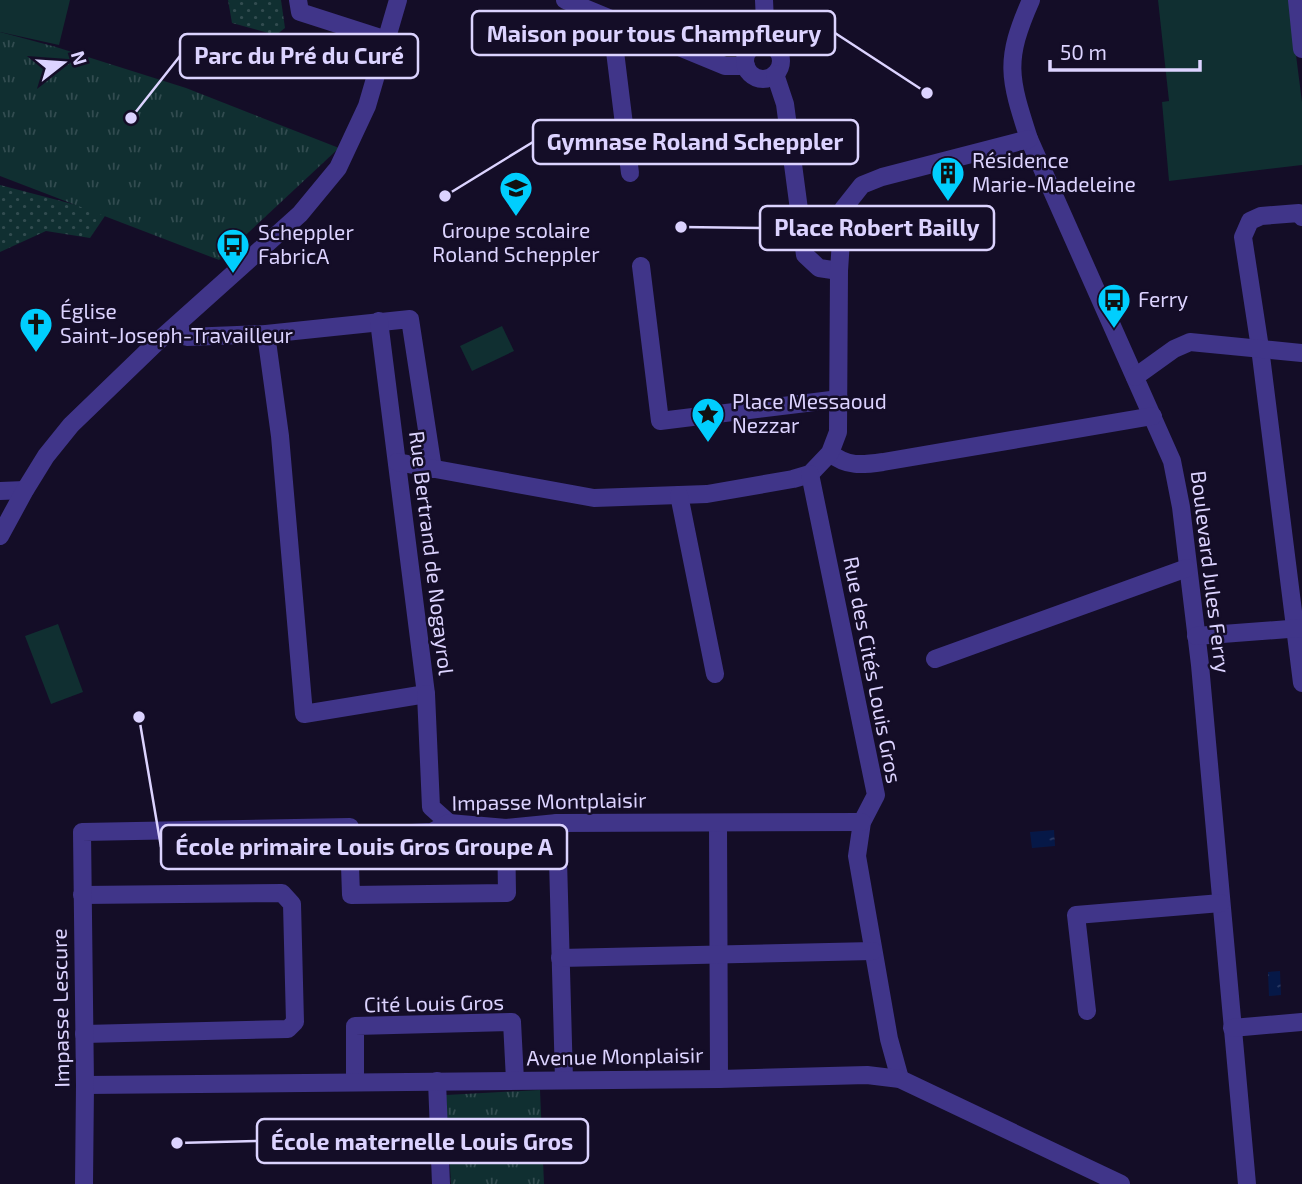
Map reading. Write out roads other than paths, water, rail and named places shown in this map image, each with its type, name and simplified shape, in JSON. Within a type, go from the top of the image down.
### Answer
[{"type":"street","points":[[298,0],[299,12],[387,40]]},
{"type":"street","points":[[0,537],[24,490],[71,425],[300,214],[338,168],[367,106],[398,0]]},
{"type":"street","points":[[565,0],[725,66],[746,66]]},
{"type":"street","points":[[764,0],[766,43]]},
{"type":"street","name":"Boulevard Jules Ferry","points":[[1031,0],[1014,44],[1011,63],[1018,104],[1029,139],[1172,461],[1181,507],[1196,636],[1247,1184]]},
{"type":"street","points":[[1297,0],[1302,49]]},
{"type":"street","points":[[611,19],[630,173]]},
{"type":"street","points":[[766,43],[776,48],[781,59],[775,74],[764,79],[753,76],[745,60],[754,45],[766,43]]},
{"type":"street","points":[[775,74],[785,104],[805,255],[818,268],[839,271]]},
{"type":"street","points":[[397,461],[594,498],[707,494],[810,474],[830,453],[838,432],[842,209],[862,185],[882,177],[1029,139]]},
{"type":"street","points":[[1302,217],[1299,213],[1261,216],[1250,221],[1243,237],[1299,628],[1302,683]]},
{"type":"street","points":[[641,266],[660,421],[839,399]]},
{"type":"street","points":[[176,326],[187,337],[266,334],[410,319],[433,469]]},
{"type":"street","name":"Rue Bertrand de Nogayrol","points":[[266,334],[280,436],[304,714],[426,694],[379,321]]},
{"type":"street","points":[[1135,377],[1174,349],[1190,342],[1302,353]]},
{"type":"street","points":[[830,453],[841,462],[857,466],[1153,416]]},
{"type":"street","name":"Rue des Cités Louis Gros","points":[[810,474],[876,795],[862,822],[856,856],[889,1038],[900,1079]]},
{"type":"street","points":[[0,491],[24,490]]},
{"type":"street","points":[[679,495],[715,674]]},
{"type":"street","points":[[935,659],[1187,568]]},
{"type":"street","points":[[1196,636],[1299,628]]},
{"type":"street","points":[[426,694],[431,807],[449,823]]},
{"type":"street","name":"Impasse Montplaisir","points":[[82,832],[350,827],[349,836],[432,832],[449,823],[506,828],[557,823],[862,822]]},
{"type":"street","points":[[557,823],[564,1080]]},
{"type":"street","points":[[718,823],[719,1079]]},
{"type":"street","points":[[349,836],[351,895],[507,893],[506,828]]},
{"type":"street","name":"Impasse Lescure","points":[[82,832],[84,1184]]},
{"type":"street","points":[[82,895],[282,893],[292,904],[295,1021],[288,1029],[85,1034]]},
{"type":"street","points":[[1087,1011],[1076,915],[1221,903]]},
{"type":"street","points":[[560,958],[873,951]]},
{"type":"street","points":[[1232,1028],[1302,1022]]},
{"type":"street","name":"Cité Louis Gros","points":[[355,1082],[355,1026],[512,1023],[515,1080]]},
{"type":"street","name":"Avenue Monplaisir","points":[[85,1085],[719,1079],[867,1075],[900,1079],[1121,1184]]},
{"type":"street","points":[[438,1081],[441,1184]]},
{"type":"water","points":[[1054,830],[1055,846],[1032,848],[1030,832]]},
{"type":"water","points":[[1280,971],[1281,995],[1269,996],[1268,972]]},
{"type":"place","name":"Maison pour tous Champfleury","points":[[927,93]]},
{"type":"place","name":"Parc du Pré du Curé","points":[[131,118]]},
{"type":"place","name":"Gymnase Roland Scheppler","points":[[445,196]]},
{"type":"place","name":"Résidence Marie-Madeleine","points":[[948,203]]},
{"type":"place","name":"Groupe scolaire Roland Scheppler","points":[[516,218]]},
{"type":"place","name":"Place Robert Bailly","points":[[681,227]]},
{"type":"place","name":"Scheppler FabricA","points":[[233,275]]},
{"type":"place","name":"Ferry","points":[[1114,330]]},
{"type":"place","name":"Église Saint-Joseph-Travailleur","points":[[36,354]]},
{"type":"place","name":"Place Messaoud Nezzar","points":[[708,444]]},
{"type":"place","name":"École primaire Louis Gros Groupe A","points":[[139,717]]},
{"type":"place","name":"École maternelle Louis Gros","points":[[177,1143]]}]
